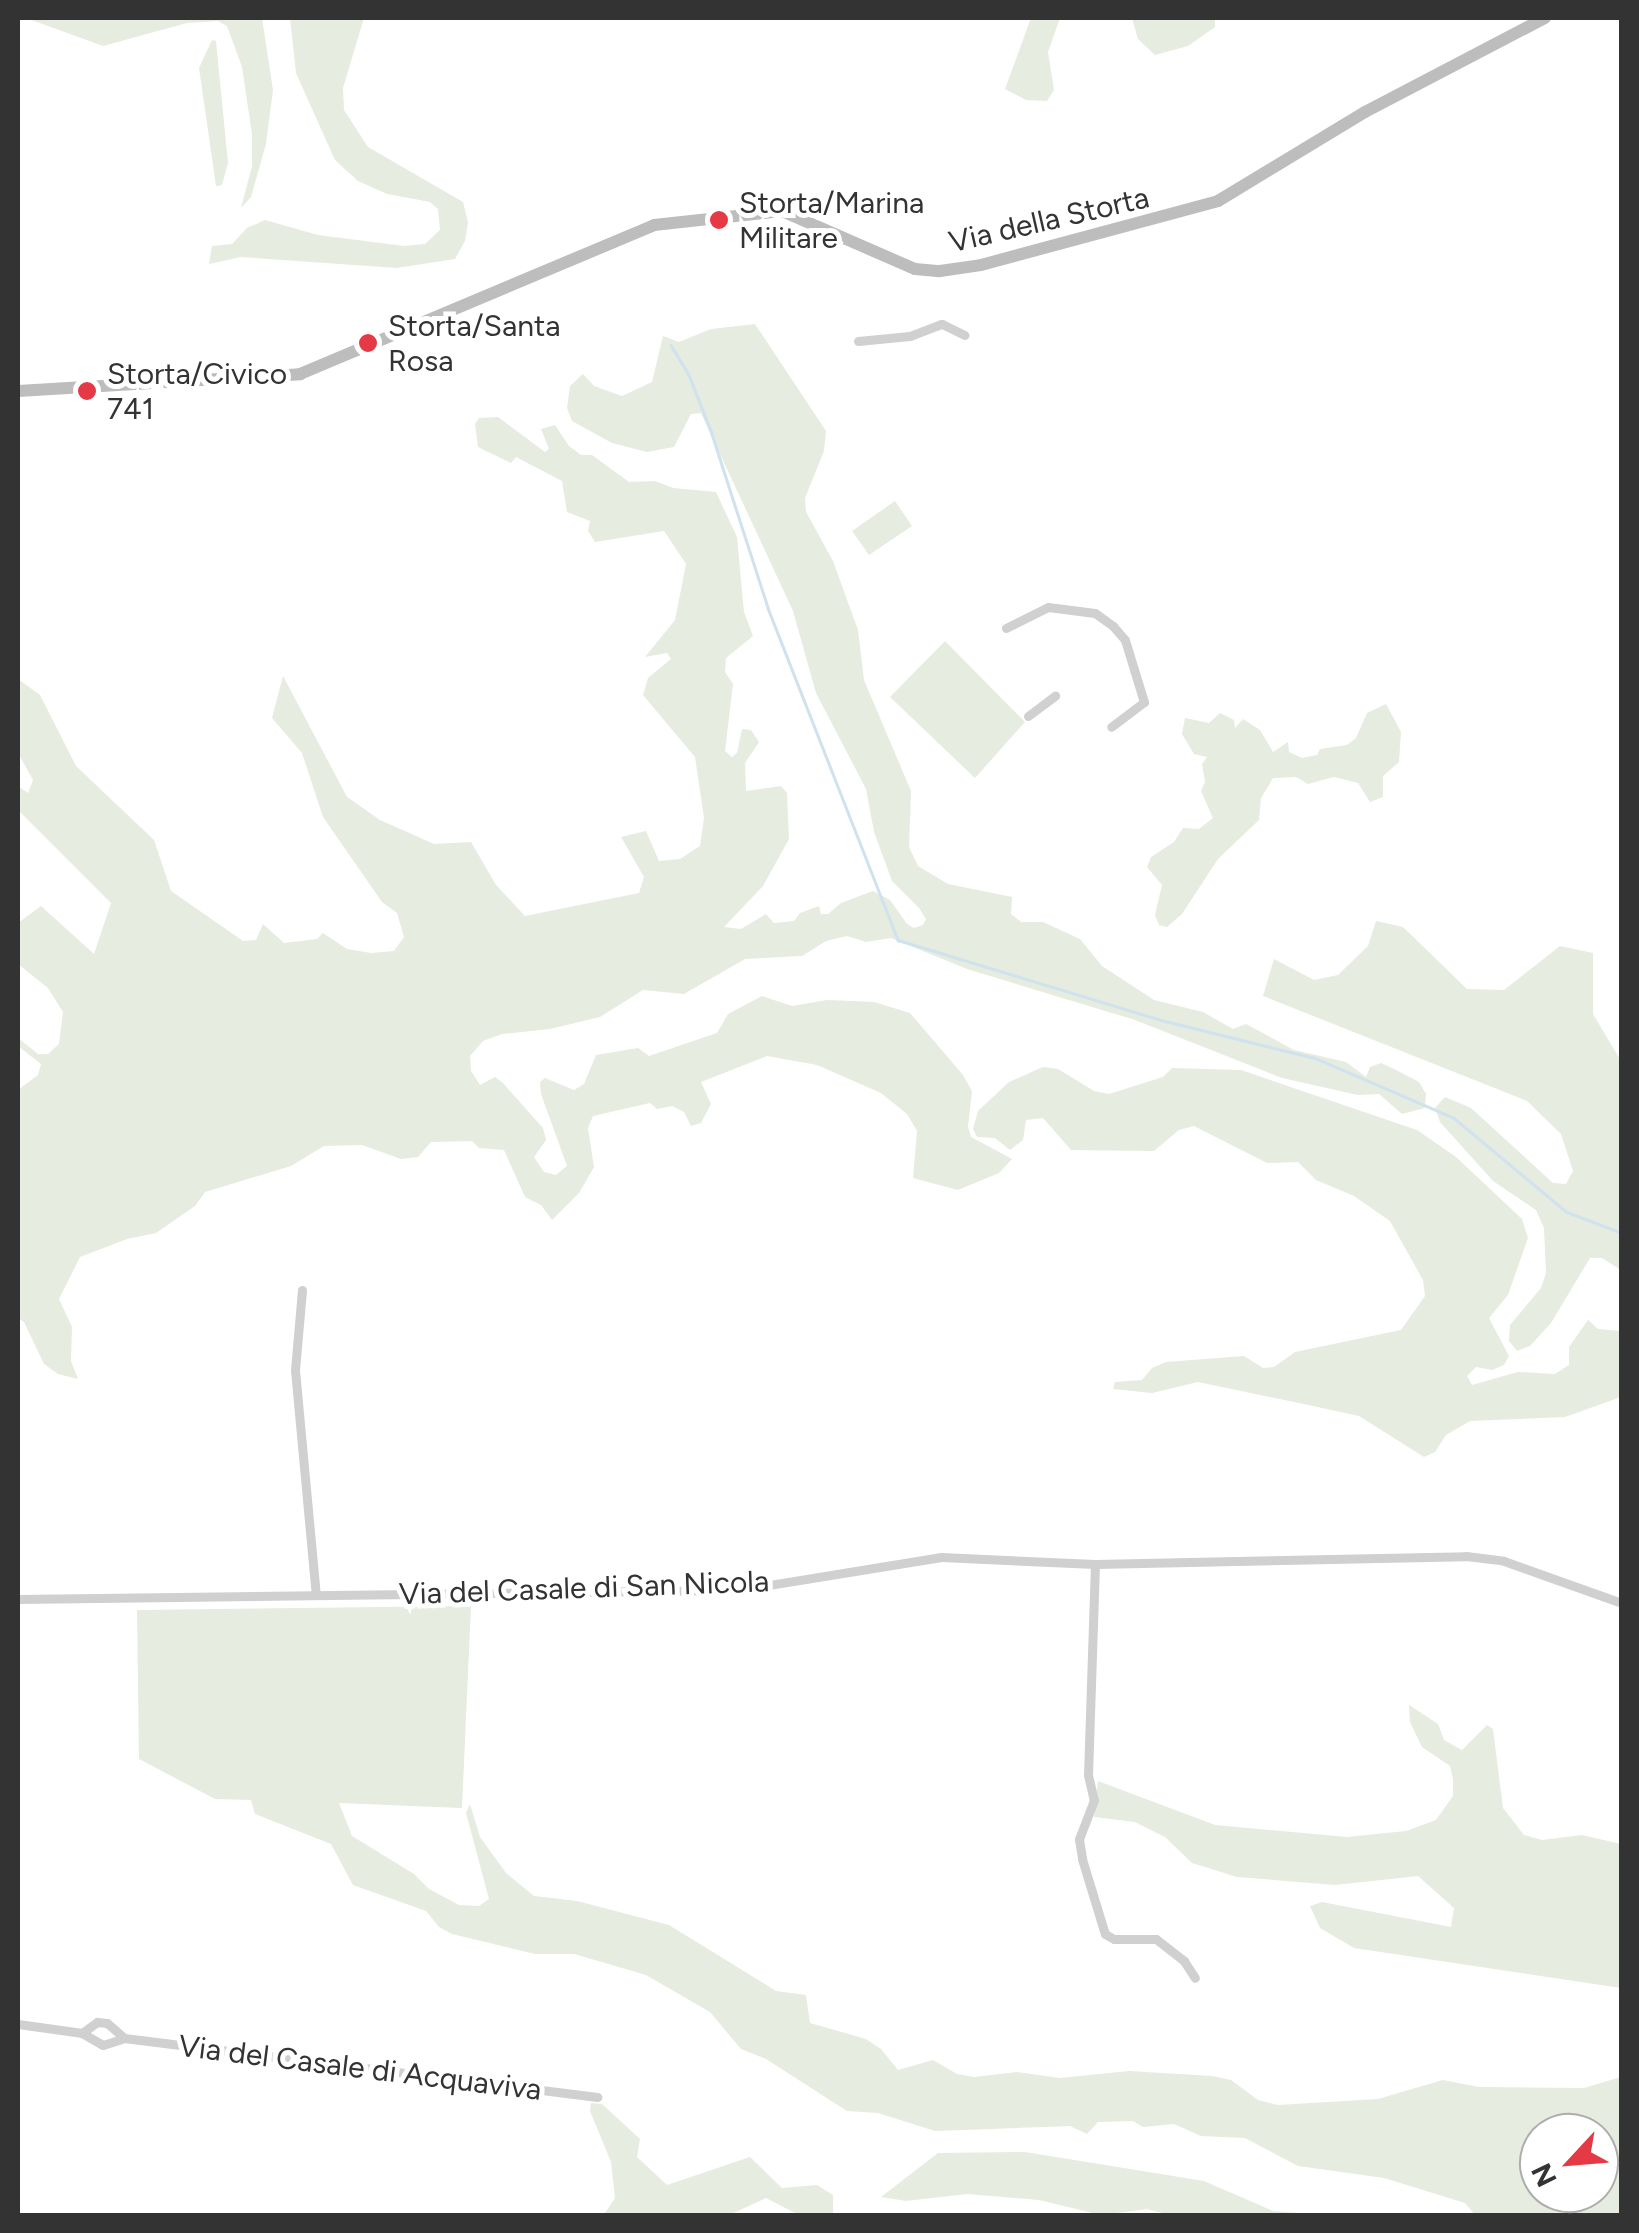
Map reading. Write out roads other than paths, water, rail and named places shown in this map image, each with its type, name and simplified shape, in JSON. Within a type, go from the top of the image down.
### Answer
[{"type":"main road","name":"Via della Storta","points":[[18,391],[300,374],[654,225],[782,212],[810,220],[916,270],[950,271],[981,264],[1218,201],[1365,112],[1546,18]]},
{"type":"street","points":[[858,341],[910,336],[942,324],[966,335]]},
{"type":"street","points":[[1006,628],[1048,607],[1094,613],[1113,626],[1125,640],[1144,702],[1111,727]]},
{"type":"street","points":[[1028,716],[1055,696]]},
{"type":"street","points":[[302,1290],[295,1370],[316,1595]]},
{"type":"street","name":"Via del Casale di San Nicola","points":[[18,1599],[738,1590],[941,1557],[1095,1564],[1466,1556],[1504,1561],[1622,1603]]},
{"type":"street","points":[[1095,1564],[1088,1774],[1094,1800],[1079,1839],[1082,1860],[1105,1934],[1114,1939],[1156,1939],[1184,1961],[1195,1978]]},
{"type":"street","name":"Via del Casale di Acquaviva","points":[[82,2032],[97,2022],[106,2022],[124,2038]]},
{"type":"street","name":"Via del Casale di Acquaviva","points":[[18,2024],[82,2032],[103,2045],[124,2038],[596,2097]]},
{"type":"waterway","points":[[671,345],[689,375],[711,431],[768,608],[898,940],[1161,1020],[1315,1058],[1454,1118],[1567,1212],[1622,1233]]},
{"type":"place","name":"Storta/Marina Militare","points":[[719,220]]},
{"type":"place","name":"Storta/Santa Rosa","points":[[368,343]]},
{"type":"place","name":"Storta/Civico 741","points":[[87,391]]}]
